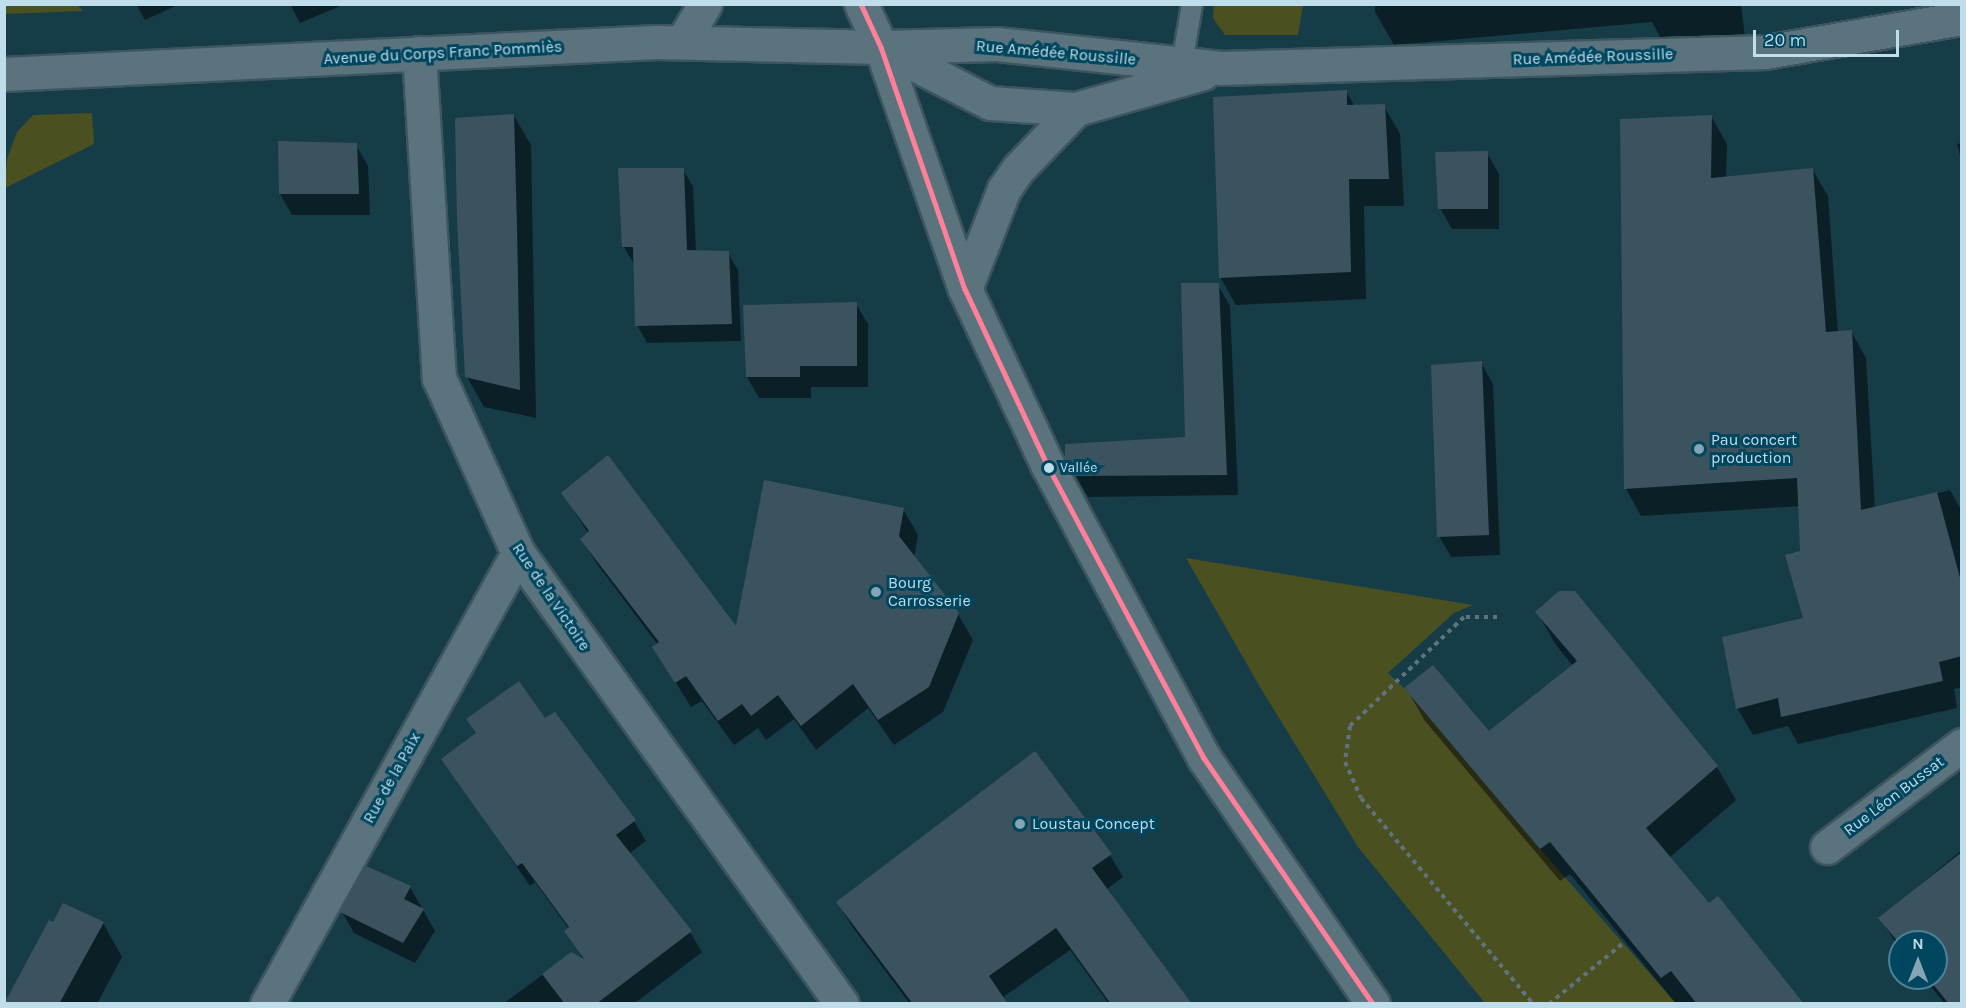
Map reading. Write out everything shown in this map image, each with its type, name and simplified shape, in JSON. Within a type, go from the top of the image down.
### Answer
[{"type":"street","points":[[682,41],[705,4]]},
{"type":"street","points":[[861,4],[881,47],[965,289],[1048,466],[1204,758],[1368,1002]]},
{"type":"street","points":[[881,47],[885,4]]},
{"type":"street","name":"Rue Amédée Roussille","points":[[881,47],[997,44],[1222,68],[1765,52],[1962,18]]},
{"type":"street","name":"Avenue du Corps Franc Pommiès","points":[[4,74],[682,41],[881,47]]},
{"type":"street","name":"Rue Amédée Roussille","points":[[881,47],[990,103],[1076,109],[1222,68]]},
{"type":"street","name":"Rue de la Victoire","points":[[418,53],[439,378],[518,553],[842,1004]]},
{"type":"street","name":"Rue Amédée Roussille","points":[[965,289],[1005,189],[1017,169],[1076,109]]},
{"type":"street","name":"Rue de la Paix","points":[[267,1004],[518,553]]},
{"type":"street","name":"Rue Léon Bussat","points":[[1827,848],[1962,745]]},
{"type":"lane","points":[[1182,64],[1192,4]]},
{"type":"path","points":[[1497,617],[1464,617],[1350,726],[1345,762],[1361,798],[1533,1004]]},
{"type":"path","points":[[1549,1004],[1622,944]]},
{"type":"green space","points":[[4,5],[77,5],[83,11],[5,14]]},
{"type":"green space","points":[[1214,5],[1303,5],[1298,35],[1225,35],[1213,18]]},
{"type":"green space","points":[[92,113],[94,144],[5,188],[7,159],[17,132],[33,115]]},
{"type":"green space","points":[[1186,558],[1473,605],[1454,613],[1388,673],[1404,688],[1540,849],[1676,1003],[1485,1003],[1358,847],[1260,687]]},
{"type":"building","points":[[1347,90],[1347,105],[1385,104],[1389,179],[1349,179],[1351,272],[1219,278],[1213,97]]},
{"type":"building","points":[[514,114],[520,390],[465,377],[457,220],[455,118]]},
{"type":"building","points":[[1712,115],[1711,178],[1813,168],[1826,332],[1852,330],[1861,510],[1937,492],[1962,585],[1962,656],[1939,662],[1943,681],[1781,717],[1778,698],[1736,709],[1722,637],[1803,618],[1785,555],[1800,551],[1797,478],[1624,489],[1620,119]]},
{"type":"building","points":[[278,141],[357,143],[359,194],[279,194]]},
{"type":"building","points":[[1488,151],[1488,209],[1438,209],[1435,152]]},
{"type":"building","points":[[618,168],[684,168],[687,250],[729,251],[732,324],[635,326],[633,247],[622,247]]},
{"type":"building","points":[[1181,283],[1219,283],[1227,475],[1075,476],[1065,459],[1065,444],[1185,437]]},
{"type":"building","points":[[857,302],[857,366],[800,366],[800,377],[746,377],[743,305]]},
{"type":"building","points":[[1482,361],[1489,535],[1437,537],[1431,365]]},
{"type":"building","points":[[608,455],[736,626],[764,480],[904,508],[899,536],[959,613],[929,687],[878,720],[853,684],[801,726],[778,695],[751,716],[742,704],[718,721],[686,676],[675,683],[652,647],[659,642],[580,539],[589,531],[561,493]]},
{"type":"building","points":[[1559,591],[1575,591],[1718,766],[1646,828],[1709,903],[1718,896],[1804,1004],[1697,1004],[1671,971],[1661,978],[1550,842],[1540,849],[1404,688],[1433,665],[1489,731],[1577,661],[1535,612]]},
{"type":"building","points":[[519,681],[545,718],[555,712],[636,820],[616,835],[692,931],[596,1004],[565,1004],[542,974],[571,952],[584,959],[564,931],[569,927],[522,863],[517,866],[441,759],[476,733],[466,719]]},
{"type":"building","points":[[1035,751],[1112,854],[1092,868],[1192,1004],[1111,1004],[1056,928],[989,976],[1008,1004],[913,1004],[836,902]]},
{"type":"building","points":[[1962,852],[1962,1004],[1949,1004],[1938,990],[1948,990],[1948,930],[1888,930],[1878,918]]},
{"type":"building","points":[[366,866],[411,886],[404,899],[424,909],[403,943],[340,912]]},
{"type":"building","points":[[63,903],[104,922],[59,1004],[4,1004],[49,920],[53,922]]},
{"type":"transit line","points":[[861,4],[881,47],[965,289],[1048,466],[1204,758],[1373,1004]]},
{"type":"place","name":"Pau concert production","points":[[1699,449]]},
{"type":"place","name":"Vallée","points":[[1049,468]]},
{"type":"place","name":"Bourg Carrosserie","points":[[876,592]]},
{"type":"place","name":"Loustau Concept","points":[[1020,824]]}]
